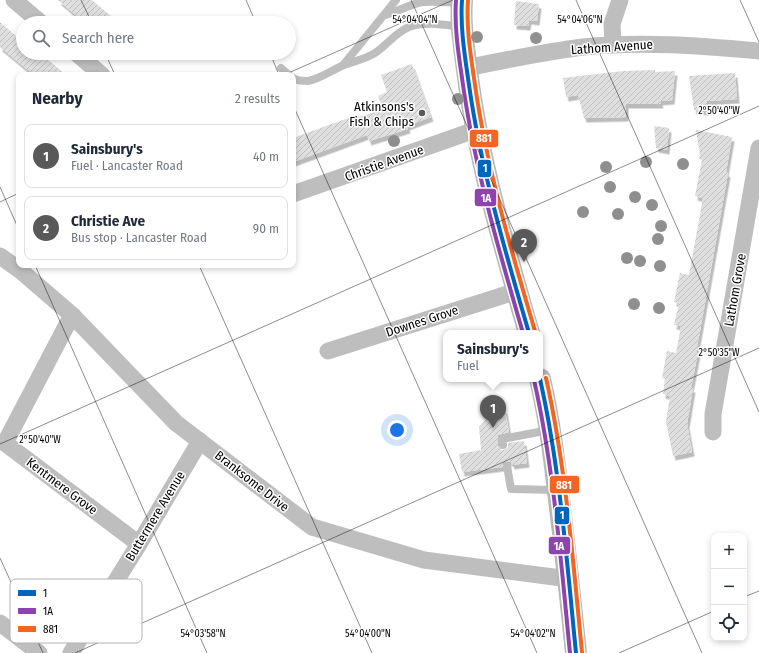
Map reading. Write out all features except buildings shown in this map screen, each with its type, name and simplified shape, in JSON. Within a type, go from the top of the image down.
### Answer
[{"type":"main road","points":[[462,2],[462,27],[466,68],[475,130],[486,177],[528,330]]},
{"type":"main road","points":[[541,382],[558,490],[576,653]]},
{"type":"street","points":[[14,0],[33,16]]},
{"type":"street","points":[[613,46],[612,24],[620,0]]},
{"type":"street","name":"Lathom Avenue","points":[[466,68],[575,49],[613,46],[659,44],[759,51]]},
{"type":"street","points":[[84,60],[98,72]]},
{"type":"street","name":"Christie Avenue","points":[[296,193],[475,130]]},
{"type":"street","name":"Lathom Grove","points":[[713,432],[713,414],[759,148]]},
{"type":"street","name":"Branksome Drive","points":[[0,256],[72,315],[176,423],[312,528],[424,560],[569,579]]},
{"type":"street","name":"Downes Grove","points":[[328,351],[517,291]]},
{"type":"street","name":"Kentmere Grove","points":[[72,315],[5,442],[139,544]]},
{"type":"street","name":"Buttermere Avenue","points":[[117,579],[200,441]]},
{"type":"street","points":[[1,626],[10,632]]},
{"type":"street","points":[[25,643],[39,653]]},
{"type":"street","name":"Buttermere Avenue","points":[[71,653],[77,643]]},
{"type":"lane","points":[[343,65],[396,0]]},
{"type":"lane","points":[[385,15],[395,13],[403,8],[419,3],[462,2]]},
{"type":"lane","points":[[296,80],[307,81],[373,54],[386,46],[401,32],[418,24],[438,24],[462,27]]},
{"type":"lane","points":[[281,68],[286,72]]},
{"type":"lane","points":[[503,445],[502,439],[549,430]]},
{"type":"lane","points":[[507,466],[511,490],[558,490]]},
{"type":"transit line","name":"1A","points":[[456,0],[456,32],[458,53],[474,148],[497,241],[522,330]]},
{"type":"transit line","name":"1","points":[[462,0],[462,32],[464,53],[480,148],[503,241],[528,330]]},
{"type":"transit line","name":"881","points":[[468,0],[468,32],[470,53],[486,147],[509,240],[535,330]]},
{"type":"transit line","name":"881","points":[[546,378],[564,480],[582,652]]},
{"type":"transit line","name":"1A","points":[[534,382],[552,481],[570,653]]},
{"type":"transit line","name":"1","points":[[541,382],[558,481],[576,653]]},
{"type":"place","name":"Atkinsons's Fish & Chips","points":[[422,113]]},
{"type":"place","name":"Christie Ave","points":[[524,262]]},
{"type":"place","name":"Sainsbury's","points":[[493,428]]}]
